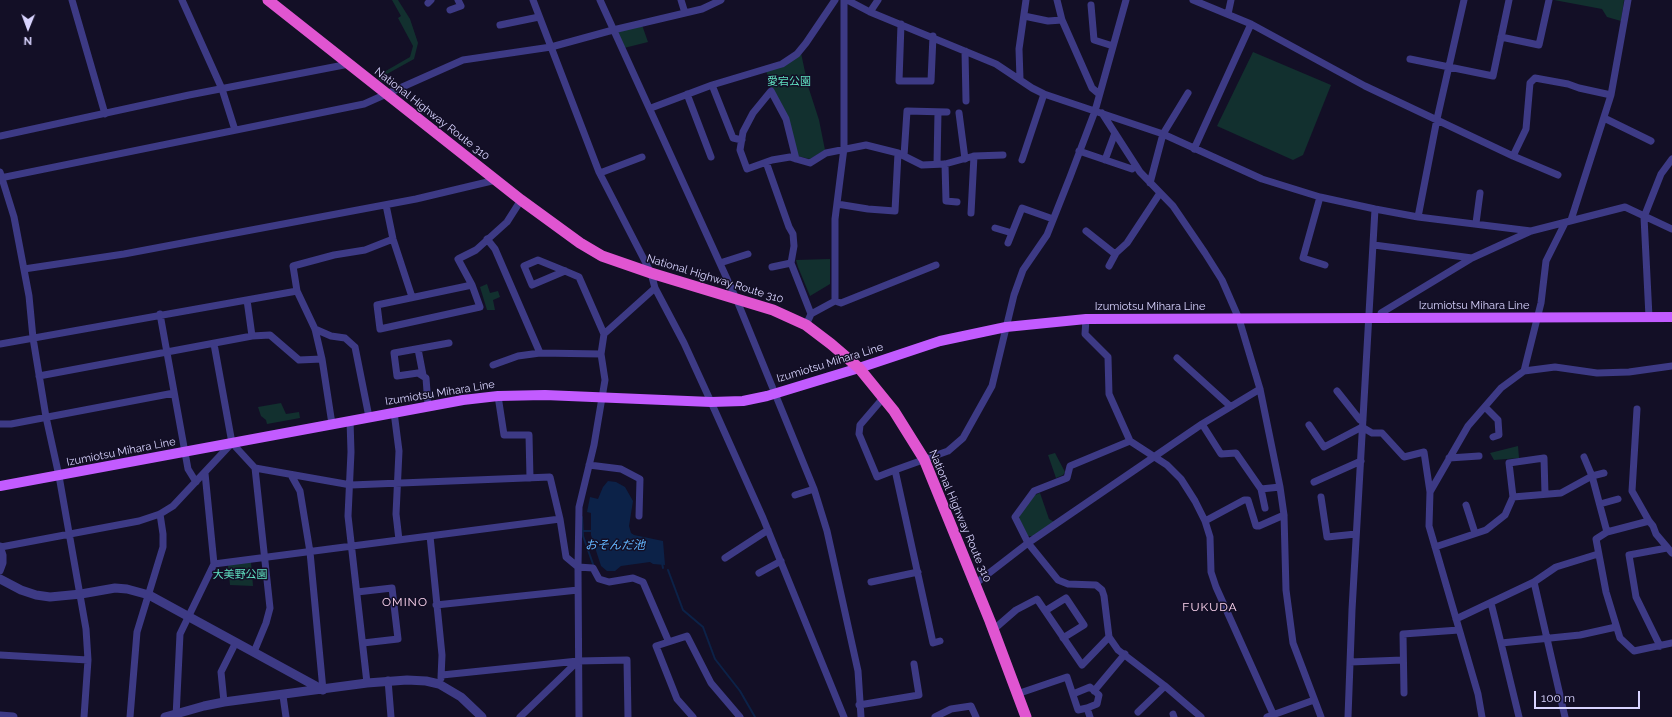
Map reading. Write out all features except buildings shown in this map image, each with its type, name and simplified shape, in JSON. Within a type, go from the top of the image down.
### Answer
[{"type":"highway","name":"National Highway Route 310","points":[[268,0],[520,200],[591,250],[602,256],[651,273],[773,310],[806,325],[859,368],[884,397],[911,436],[924,459],[975,584],[1026,717]]},
{"type":"main road","name":"Izumiotsu Mihara Line","points":[[0,486],[428,405],[498,396],[545,395],[711,402],[743,401],[859,368],[940,341],[1006,326],[1086,319],[1672,317]]},
{"type":"street","points":[[72,0],[105,114]]},
{"type":"street","points":[[182,0],[222,89],[235,130]]},
{"type":"street","points":[[450,10],[461,6],[458,0]]},
{"type":"street","points":[[533,0],[600,174],[651,273],[655,288],[684,343],[711,402],[768,530],[844,717]]},
{"type":"street","points":[[600,0],[651,108],[737,300],[814,489],[827,531],[858,671],[860,717]]},
{"type":"street","points":[[681,0],[685,13]]},
{"type":"street","points":[[84,717],[88,660],[86,629],[81,594],[59,476],[46,417],[33,338],[29,296],[14,217],[1,176],[320,114],[364,104],[463,60],[551,47],[613,30],[702,9],[721,0]]},
{"type":"street","points":[[651,108],[712,85],[782,64],[797,54],[835,0]]},
{"type":"street","points":[[836,301],[835,219],[844,148],[846,0],[870,12],[933,36],[996,64],[1032,88],[1044,94],[1163,134],[1262,179],[1320,197],[1375,209],[1418,217],[1531,231]]},
{"type":"street","points":[[870,12],[878,0]]},
{"type":"street","points":[[1020,79],[1019,49],[1026,0]]},
{"type":"street","points":[[1057,0],[1062,20],[1092,88],[1099,94]]},
{"type":"street","points":[[884,397],[860,425],[859,434],[878,477],[948,451],[963,438],[992,386],[1014,295],[1023,270],[1047,235],[1079,151],[1098,112],[1099,94],[1126,0]]},
{"type":"street","points":[[1193,0],[1251,24],[1365,86],[1513,156],[1558,175]]},
{"type":"street","points":[[1228,14],[1231,0]]},
{"type":"street","points":[[1418,217],[1437,119],[1464,0]]},
{"type":"street","points":[[1410,59],[1493,76],[1509,0]]},
{"type":"street","points":[[1501,37],[1539,45],[1549,0]]},
{"type":"street","points":[[1524,371],[1538,318],[1546,261],[1568,222],[1611,95],[1628,0]]},
{"type":"street","points":[[1091,5],[1094,40],[1113,46]]},
{"type":"street","points":[[1024,16],[1048,21],[1062,20]]},
{"type":"street","points":[[500,25],[539,17]]},
{"type":"street","points":[[901,24],[899,81],[931,81],[933,36]]},
{"type":"street","points":[[1194,148],[1251,24]]},
{"type":"street","points":[[965,50],[966,101]]},
{"type":"street","points":[[0,136],[349,64]]},
{"type":"street","points":[[1513,156],[1526,129],[1530,83],[1535,78],[1568,84],[1611,95]]},
{"type":"street","points":[[712,85],[733,138],[742,140]]},
{"type":"street","points":[[796,159],[786,119],[771,91],[752,113],[743,132],[740,150],[747,170],[766,162],[790,157],[796,159],[810,163],[826,153],[844,148],[866,145],[901,155],[922,165],[945,164],[974,156],[1003,155]]},
{"type":"street","points":[[1150,183],[1163,134],[1188,93]]},
{"type":"street","points":[[688,94],[711,157]]},
{"type":"street","points":[[1022,160],[1044,94]]},
{"type":"street","points":[[837,204],[895,211],[907,111],[948,112]]},
{"type":"street","points":[[937,164],[938,112]]},
{"type":"street","points":[[1098,112],[1115,133],[1140,172],[1173,206],[1222,280],[1239,319],[1260,389],[1280,487],[1284,515],[1286,590],[1293,643],[1321,717]]},
{"type":"street","points":[[959,113],[965,159]]},
{"type":"street","points":[[1604,118],[1651,141]]},
{"type":"street","points":[[1105,160],[1115,133]]},
{"type":"street","points":[[1079,151],[1132,169]]},
{"type":"street","points":[[971,213],[974,156]]},
{"type":"street","points":[[600,174],[642,157]]},
{"type":"street","points":[[1649,317],[1644,217],[1661,174],[1672,159]]},
{"type":"street","points":[[766,162],[789,227],[793,234],[794,246],[791,263],[811,314]]},
{"type":"street","points":[[945,164],[946,201],[957,202]]},
{"type":"street","points":[[24,270],[124,254],[386,205],[496,180]]},
{"type":"street","points":[[1109,266],[1115,254],[1128,242],[1160,193]]},
{"type":"street","points":[[1476,223],[1480,193]]},
{"type":"street","points":[[1320,197],[1304,258],[1325,264]]},
{"type":"street","points":[[472,285],[377,305],[380,329],[480,307],[472,285],[458,259],[476,250],[507,222],[520,200]]},
{"type":"street","points":[[386,205],[394,239],[412,297]]},
{"type":"street","points":[[1380,319],[1381,313],[1472,258],[1531,231],[1625,207],[1672,229]]},
{"type":"street","points":[[1008,244],[1022,208],[1053,219]]},
{"type":"street","points":[[1348,717],[1356,534],[1375,209]]},
{"type":"street","points":[[995,228],[1012,234]]},
{"type":"street","points":[[1086,231],[1115,254]]},
{"type":"street","points":[[332,424],[322,359],[315,329],[297,291],[293,266],[334,255],[365,250],[394,239]]},
{"type":"street","points":[[488,239],[495,249],[540,353]]},
{"type":"street","points":[[1374,245],[1472,258]]},
{"type":"street","points":[[720,263],[748,254]]},
{"type":"street","points":[[565,271],[532,285],[524,266],[538,260],[565,271],[579,277],[604,334],[601,354],[605,380],[603,397],[594,446],[588,465],[579,507],[579,717]]},
{"type":"street","points":[[772,267],[791,263]]},
{"type":"street","points":[[806,325],[811,314],[836,301],[841,303],[936,265]]},
{"type":"street","points":[[604,334],[655,288]]},
{"type":"street","points":[[0,344],[160,314],[297,291]]},
{"type":"street","points":[[246,300],[252,336]]},
{"type":"street","points":[[160,314],[188,469],[196,482]]},
{"type":"street","points":[[1086,319],[1084,334],[1108,357],[1109,394],[1130,441],[1155,457],[1181,479],[1195,501],[1205,521],[1210,537],[1212,572],[1216,587],[1271,717],[1314,700]]},
{"type":"street","points":[[315,329],[331,336],[345,338],[355,347],[369,417]]},
{"type":"street","points":[[39,376],[252,336],[270,335],[299,360],[322,359]]},
{"type":"street","points":[[423,375],[418,373],[396,376],[394,353],[449,343]]},
{"type":"street","points":[[214,344],[232,443],[255,468],[270,608],[266,623],[254,652]]},
{"type":"street","points":[[418,348],[423,375],[427,384],[428,405]]},
{"type":"street","points":[[493,365],[518,356],[540,353],[601,354]]},
{"type":"street","points":[[1177,358],[1230,406]]},
{"type":"street","points":[[1430,492],[1468,426],[1501,388],[1524,371],[1555,367],[1597,373],[1629,372],[1672,366]]},
{"type":"street","points":[[975,584],[1028,543],[1202,424],[1260,389]]},
{"type":"street","points":[[1337,391],[1362,423],[1372,433],[1382,433],[1404,457],[1424,452],[1430,492],[1429,526],[1478,694],[1482,717]]},
{"type":"street","points":[[0,424],[174,393]]},
{"type":"street","points":[[498,396],[504,435],[529,435],[530,478]]},
{"type":"street","points":[[1484,407],[1498,420],[1499,435],[1493,436]]},
{"type":"street","points":[[1636,409],[1632,491],[1649,521],[1669,550],[1630,555],[1636,597],[1660,646]]},
{"type":"street","points":[[394,412],[399,452],[396,514],[399,540]]},
{"type":"street","points":[[350,420],[351,484],[348,516],[368,683]]},
{"type":"street","points":[[1309,426],[1324,447],[1362,423]]},
{"type":"street","points":[[1202,424],[1221,454],[1236,453],[1261,489],[1265,508]]},
{"type":"street","points":[[1130,441],[1070,466],[1067,478],[1034,491],[1015,517],[1028,543],[1058,580],[1068,584],[1096,585],[1102,590],[1109,637],[1118,650],[1165,686],[1201,717]]},
{"type":"street","points":[[0,571],[3,563],[0,547],[139,521],[160,514],[173,506],[232,443]]},
{"type":"street","points":[[1449,458],[1479,456]]},
{"type":"street","points":[[1584,457],[1592,476],[1607,532]]},
{"type":"street","points":[[1434,547],[1486,530],[1505,515],[1513,497],[1509,463],[1544,458],[1546,494]]},
{"type":"street","points":[[1314,482],[1361,461]]},
{"type":"street","points":[[588,465],[621,469],[640,479],[639,516]]},
{"type":"street","points":[[255,468],[351,484],[550,477],[560,519],[566,557],[578,567],[593,568],[599,579],[609,582],[633,578],[643,582],[668,640]]},
{"type":"street","points":[[895,470],[932,643],[940,641]]},
{"type":"street","points":[[176,716],[180,634],[214,564],[205,473]]},
{"type":"street","points":[[1513,497],[1561,492],[1592,476],[1604,473]]},
{"type":"street","points":[[291,475],[300,491],[310,552],[323,690]]},
{"type":"street","points":[[1261,489],[1280,487]]},
{"type":"street","points":[[795,495],[814,489]]},
{"type":"street","points":[[1321,496],[1327,537],[1356,534]]},
{"type":"street","points":[[1600,504],[1618,499]]},
{"type":"street","points":[[1205,521],[1244,500],[1248,500],[1256,526],[1284,515]]},
{"type":"street","points":[[1466,505],[1475,534]]},
{"type":"street","points":[[130,717],[137,632],[163,547],[160,514]]},
{"type":"street","points":[[214,564],[560,519]]},
{"type":"street","points":[[1649,521],[1607,532],[1596,539],[1598,554],[1606,592],[1620,638],[1634,651],[1672,643]]},
{"type":"street","points":[[725,558],[768,530]]},
{"type":"street","points":[[430,536],[442,655],[442,675],[439,684]]},
{"type":"street","points":[[1456,619],[1534,582],[1556,567],[1598,554]]},
{"type":"street","points":[[759,573],[781,561]]},
{"type":"street","points":[[871,582],[918,572]]},
{"type":"street","points":[[0,579],[20,590],[36,596],[50,597],[81,594],[115,588],[127,589],[149,595],[323,690]]},
{"type":"street","points":[[1534,582],[1565,717]]},
{"type":"street","points":[[358,592],[392,588],[398,639],[363,643]]},
{"type":"street","points":[[436,605],[578,590]]},
{"type":"street","points":[[1045,611],[1066,598],[1084,625],[1063,638]]},
{"type":"street","points":[[993,630],[1016,610],[1037,599],[1082,665],[1109,637]]},
{"type":"street","points":[[1491,603],[1519,717]]},
{"type":"street","points":[[1501,643],[1580,635],[1616,628]]},
{"type":"street","points":[[1404,693],[1403,634],[1459,630]]},
{"type":"street","points":[[693,717],[677,698],[656,646],[668,640],[687,636],[711,683],[740,717]]},
{"type":"street","points":[[224,702],[221,672],[236,642]]},
{"type":"street","points":[[1094,691],[1125,654]]},
{"type":"street","points":[[0,655],[88,660]]},
{"type":"street","points":[[442,675],[578,660],[627,660],[628,717]]},
{"type":"street","points":[[520,717],[578,660]]},
{"type":"street","points":[[1350,662],[1403,660]]},
{"type":"street","points":[[860,705],[919,695],[914,664]]},
{"type":"street","points":[[1017,694],[1067,677],[1078,710],[1097,704],[1099,695],[1090,687],[1073,694]]},
{"type":"street","points":[[165,717],[176,716],[204,706],[224,702],[283,696],[388,680],[426,681],[439,684],[461,697],[482,717]]},
{"type":"street","points":[[388,680],[391,717]]},
{"type":"street","points":[[1138,712],[1165,686]]},
{"type":"street","points":[[283,696],[286,717]]},
{"type":"street","points":[[935,717],[951,709],[972,706],[976,717]]},
{"type":"street","points":[[1087,708],[1090,717]]},
{"type":"street","points":[[0,716],[13,717]]},
{"type":"green space","points":[[392,0],[398,0],[410,19],[418,43],[414,59],[387,74],[382,82],[378,79],[384,72],[410,57],[413,46],[398,18],[401,16]]},
{"type":"green space","points":[[1554,0],[1624,0],[1621,21],[1607,17],[1602,9]]},
{"type":"green space","points":[[642,25],[648,42],[624,48],[618,33],[619,31]]},
{"type":"green space","points":[[1253,52],[1331,85],[1303,155],[1293,160],[1217,126]]},
{"type":"green space","name":"愛宕公園","points":[[801,53],[808,86],[819,120],[825,150],[810,159],[797,156],[766,71]]},
{"type":"green space","points":[[830,259],[830,284],[810,296],[796,260]]},
{"type":"green space","points":[[487,284],[490,293],[498,291],[500,297],[493,300],[495,310],[487,310],[480,287]]},
{"type":"green space","points":[[281,403],[286,414],[299,412],[300,418],[267,424],[266,420],[261,416],[258,407]]},
{"type":"green space","points":[[1518,446],[1519,458],[1494,460],[1490,453]]},
{"type":"green space","points":[[1055,453],[1065,472],[1063,475],[1056,478],[1048,455]]},
{"type":"green space","points":[[1040,493],[1049,519],[1054,522],[1033,536],[1027,536],[1019,519],[1020,514],[1035,495]]},
{"type":"green space","name":"大美野公園","points":[[251,562],[253,586],[230,585],[228,565]]},
{"type":"water","name":"おそんだ池","points":[[608,481],[616,482],[625,487],[633,501],[629,526],[631,533],[634,535],[663,541],[665,565],[653,564],[650,562],[621,566],[615,571],[607,571],[601,566],[591,535],[591,513],[587,512],[590,497],[598,499],[603,487]]},
{"type":"waterway","points":[[582,517],[583,536],[593,564]]},
{"type":"waterway","points":[[583,531],[594,531]]},
{"type":"waterway","points":[[662,563],[663,568]]},
{"type":"waterway","points":[[668,570],[683,610],[703,627],[715,659],[740,691],[755,717]]},
{"type":"district","name":"OMINO","points":[[405,602]]},
{"type":"district","name":"FUKUDA","points":[[1210,607]]}]
